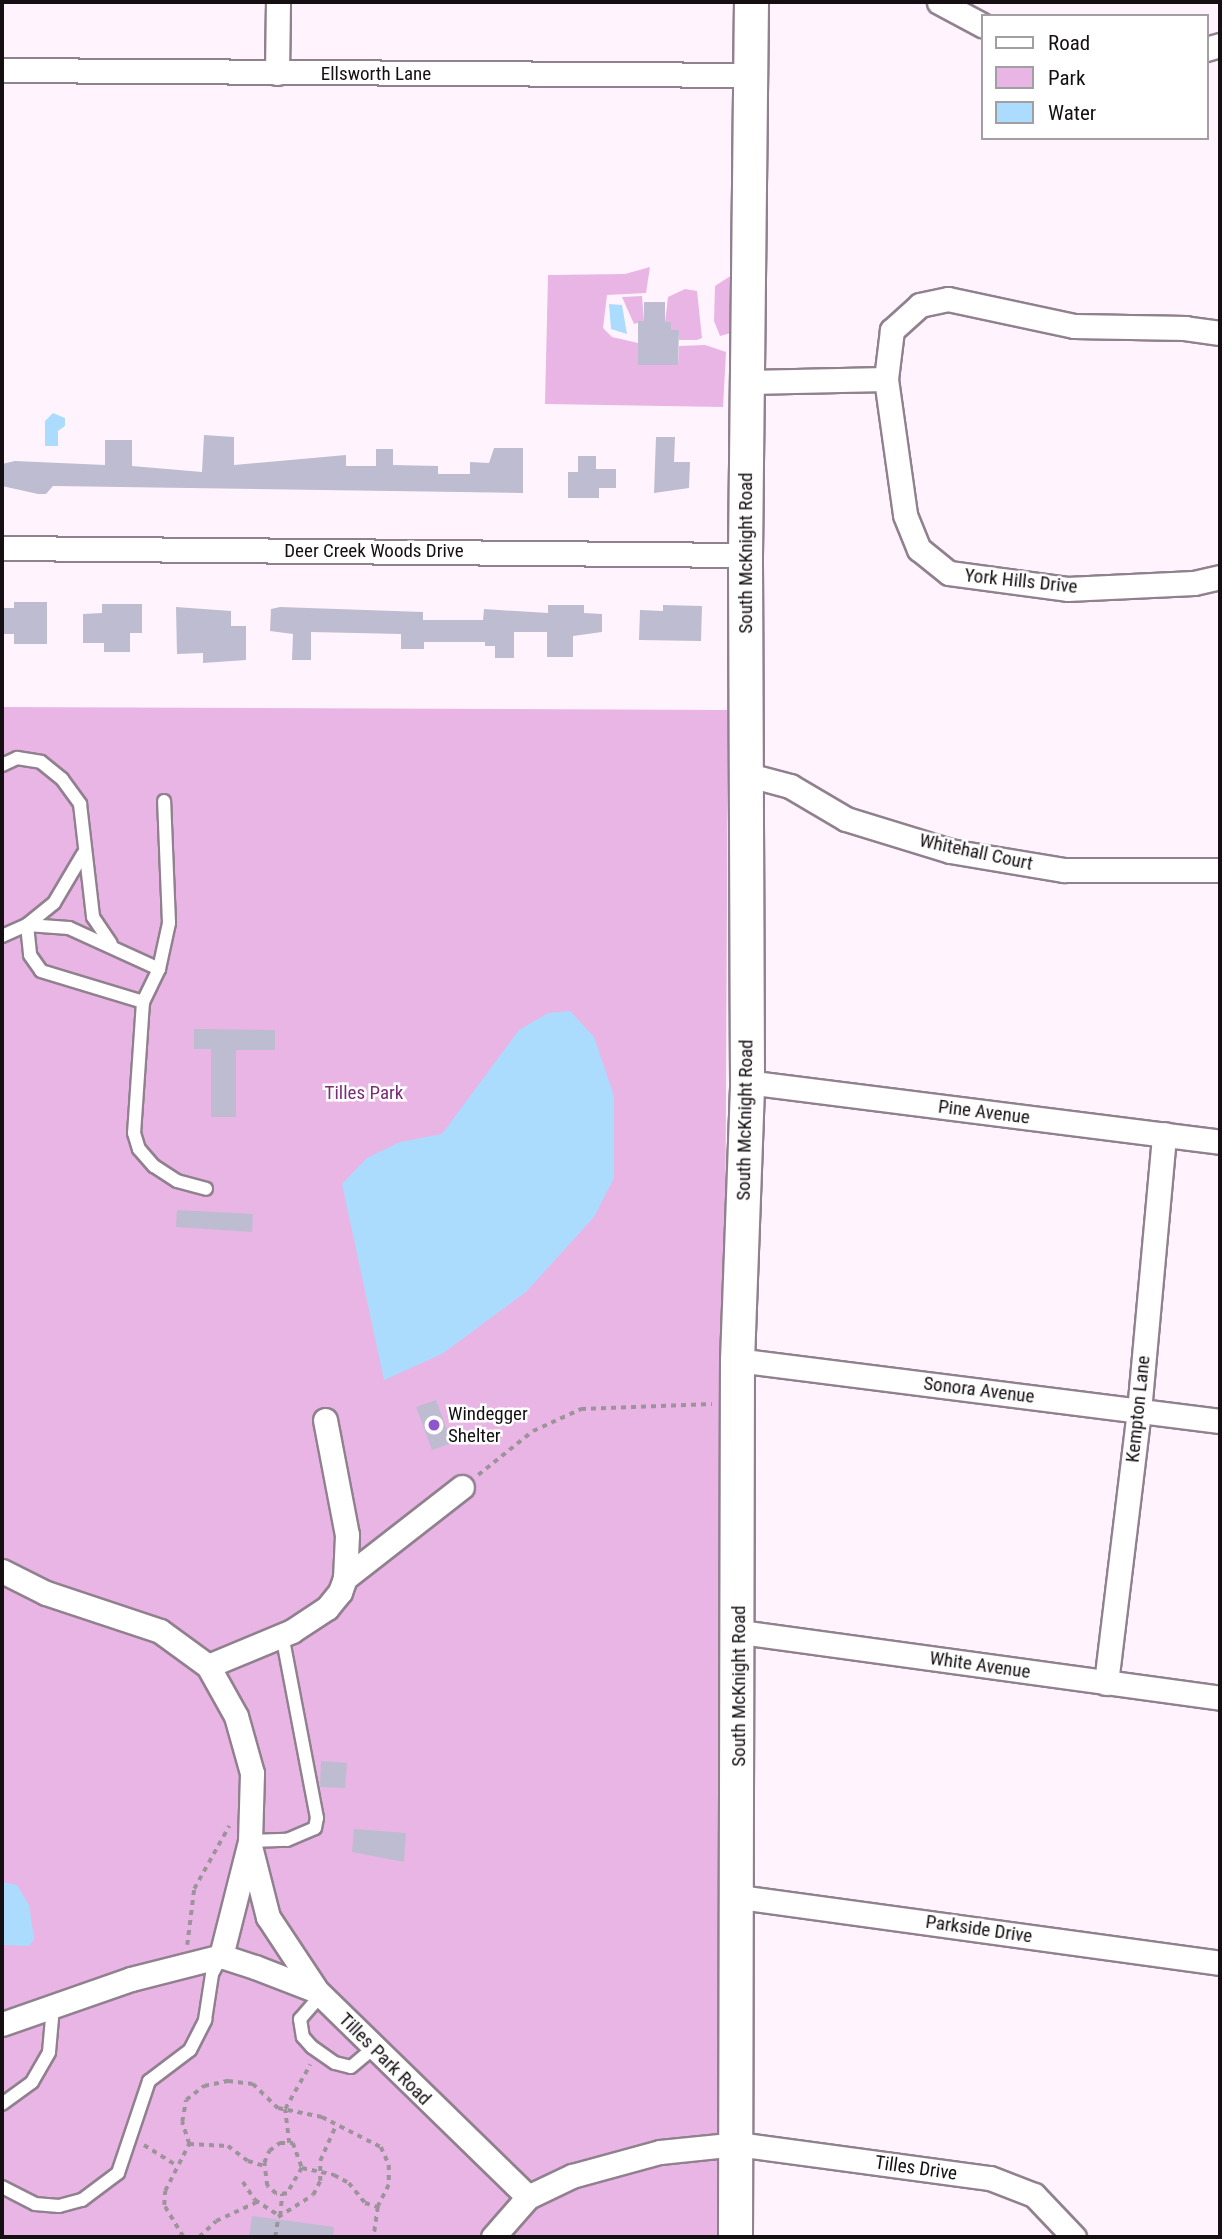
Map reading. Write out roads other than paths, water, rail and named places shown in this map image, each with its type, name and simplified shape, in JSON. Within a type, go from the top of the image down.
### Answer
[{"type":"main road","name":"South McKnight Road","points":[[736,2223],[740,1632],[737,1360],[747,1082],[745,774],[751,2]]},
{"type":"street","points":[[277,73],[278,2]]},
{"type":"street","points":[[939,2],[981,24]]},
{"type":"street","name":"Ellsworth Lane","points":[[2,70],[751,75]]},
{"type":"street","name":"York Hills Drive","points":[[1220,333],[1186,328],[1074,326],[948,299],[920,305],[892,330],[886,379],[905,515],[919,549],[949,573],[1066,589],[1194,583],[1220,577]]},
{"type":"street","points":[[748,382],[886,379]]},
{"type":"street","name":"Deer Creek Woods Drive","points":[[2,548],[746,555]]},
{"type":"street","name":"Whitehall Court","points":[[745,774],[790,786],[846,819],[950,851],[1065,870],[1220,870]]},
{"type":"street","name":"Pine Avenue","points":[[747,1082],[1220,1142]]},
{"type":"street","name":"Kempton Lane","points":[[1106,1683],[1139,1411],[1164,1134]]},
{"type":"street","name":"Sonora Avenue","points":[[737,1360],[1220,1421]]},
{"type":"street","points":[[325,1420],[347,1535],[345,1578]]},
{"type":"street","points":[[208,1667],[282,1635],[327,1608],[345,1578],[462,1487]]},
{"type":"street","points":[[2,1570],[46,1593],[160,1631],[208,1667],[236,1716],[251,1773],[250,1841],[221,1956],[131,1979],[2,2024]]},
{"type":"street","name":"White Avenue","points":[[740,1632],[1220,1698]]},
{"type":"street","points":[[250,1841],[268,1917],[319,1993]]},
{"type":"street","name":"Parkside Drive","points":[[739,1897],[1220,1962]]},
{"type":"street","name":"Tilles Park Road","points":[[221,1956],[319,1993],[528,2197]]},
{"type":"street","points":[[494,2237],[528,2197],[608,2164],[660,2151],[737,2144]]},
{"type":"street","name":"Tilles Drive","points":[[737,2144],[990,2178],[1034,2195],[1074,2237]]},
{"type":"street","points":[[719,2237],[736,2223]]},
{"type":"lane","points":[[2,765],[17,758],[41,762],[62,779],[80,804],[83,854],[93,917],[112,944]]},
{"type":"lane","points":[[163,801],[169,923],[159,969],[143,1002],[134,1133],[139,1149],[153,1166],[177,1181],[206,1189]]},
{"type":"lane","points":[[2,936],[27,925],[54,903],[71,882],[83,854]]},
{"type":"lane","points":[[27,925],[69,928],[112,944],[159,969]]},
{"type":"lane","points":[[27,925],[30,955],[41,971],[143,1002]]},
{"type":"lane","points":[[250,1841],[286,1840],[314,1828],[317,1818],[282,1635]]},
{"type":"lane","points":[[2,2187],[35,2204],[82,2200],[118,2174],[149,2081],[190,2050],[205,2020],[212,1974],[221,1956]]},
{"type":"lane","points":[[319,1993],[300,2019],[303,2037],[312,2047],[335,2063],[351,2067],[374,2048]]},
{"type":"lane","points":[[2,2104],[32,2082],[49,2052],[53,2007]]},
{"type":"water","points":[[609,304],[622,305],[627,334],[611,329]]},
{"type":"water","points":[[53,413],[65,418],[65,426],[58,431],[58,446],[45,446],[45,421]]},
{"type":"water","points":[[570,1011],[594,1037],[614,1096],[614,1178],[594,1217],[526,1292],[442,1354],[384,1380],[342,1184],[367,1158],[400,1142],[442,1134],[519,1030],[548,1013]]},
{"type":"water","points":[[2,1882],[17,1885],[29,1905],[34,1939],[29,1946],[2,1945]]},
{"type":"place","name":"Windegger Shelter","points":[[434,1425]]},
{"type":"park label","name":"Tilles Park","points":[[364,1093]]}]
